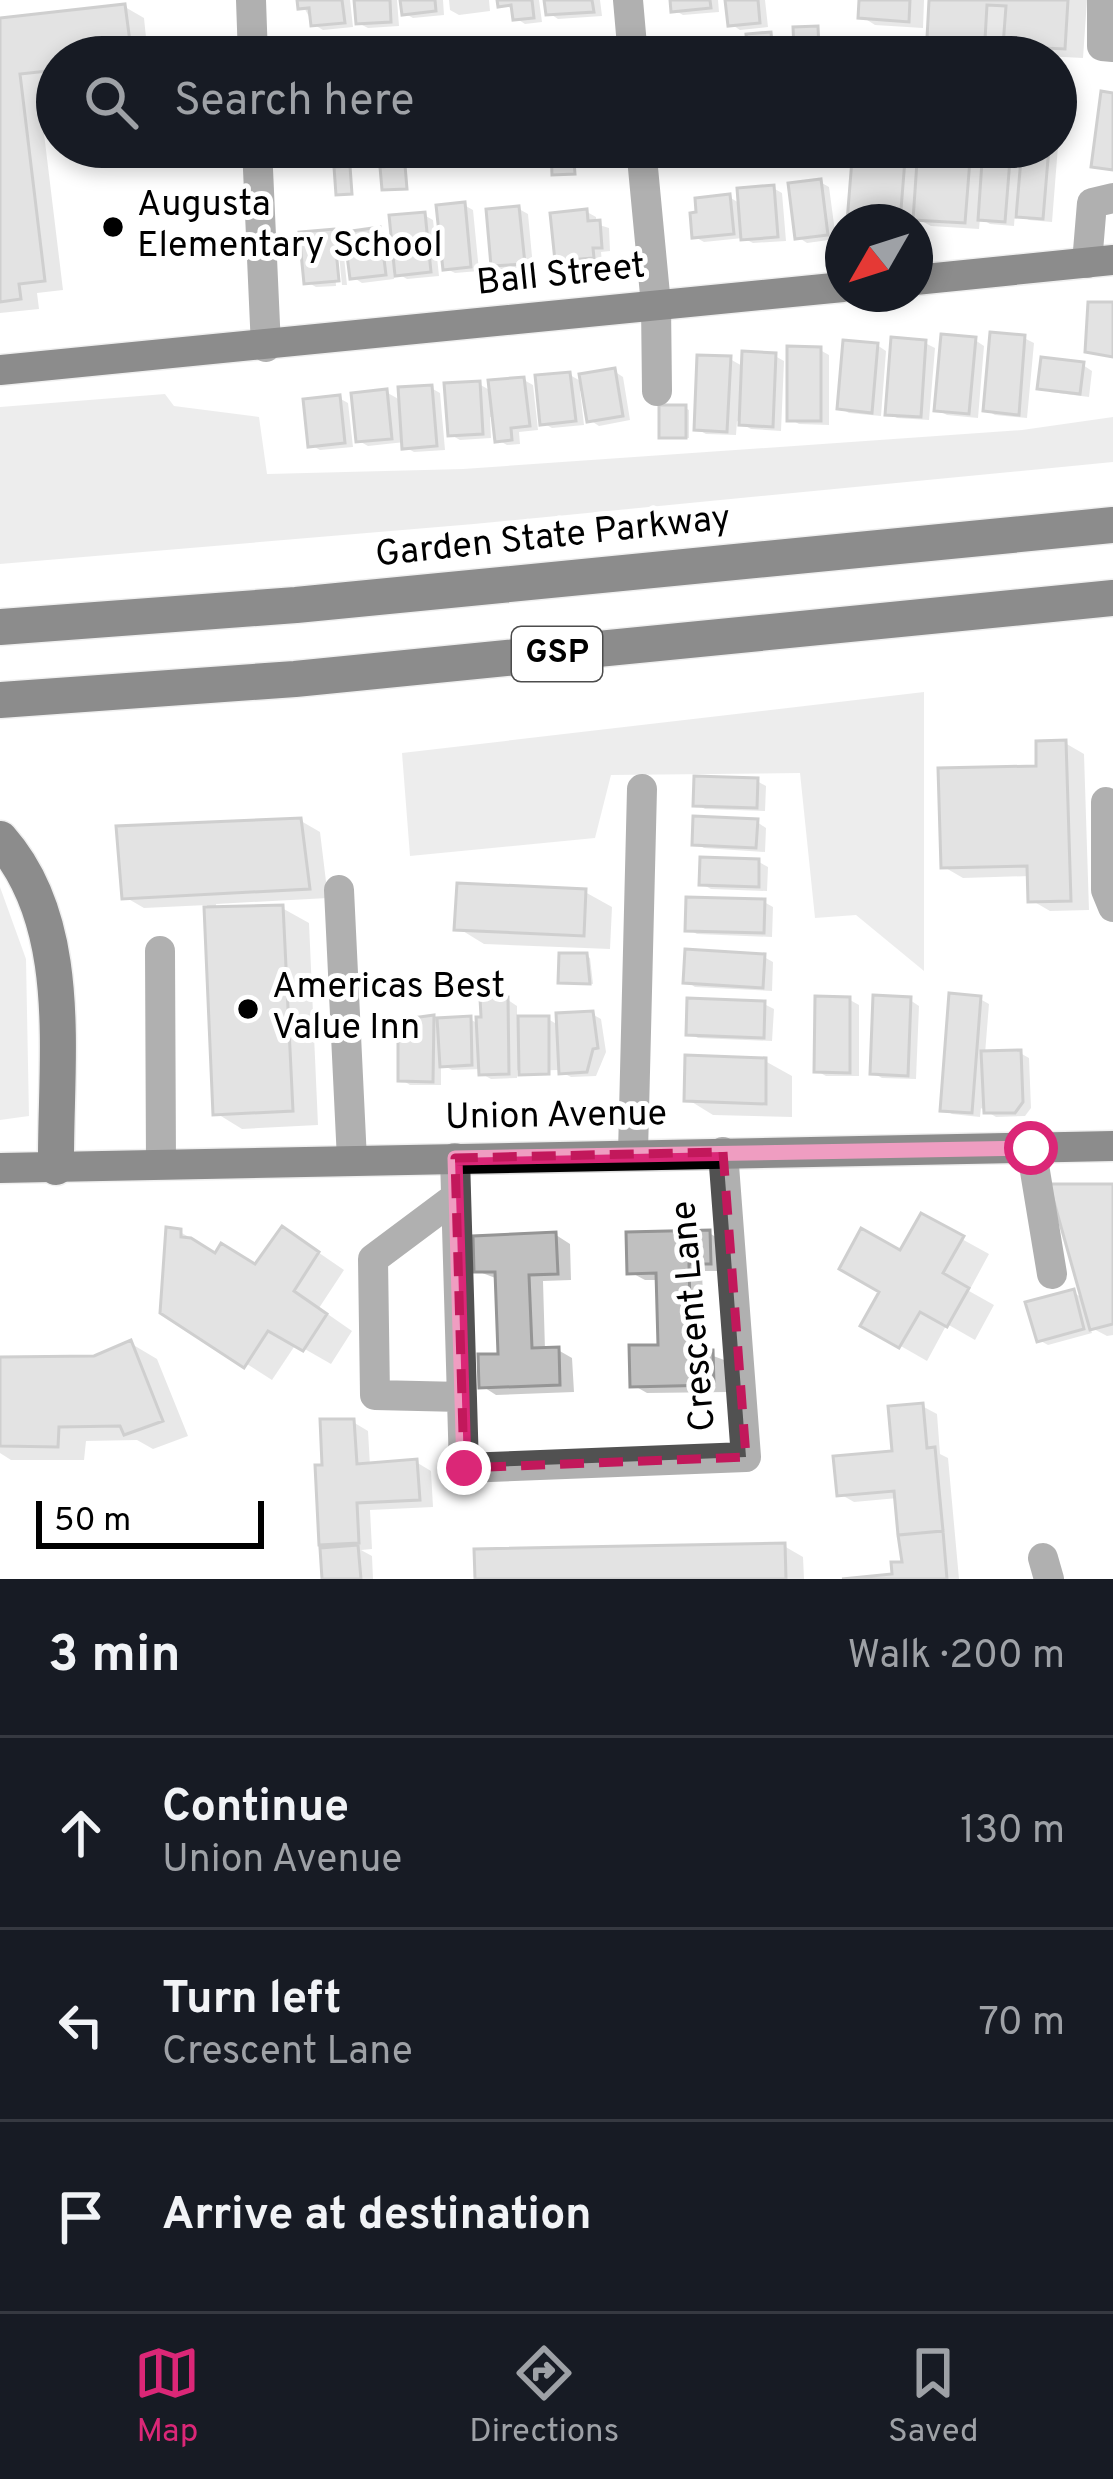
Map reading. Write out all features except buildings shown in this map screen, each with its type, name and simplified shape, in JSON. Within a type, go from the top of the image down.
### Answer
[{"type":"highway","name":"Garden State Parkway","points":[[0,627],[275,607],[1113,525]]},
{"type":"highway","name":"GSP","points":[[0,700],[362,673],[1113,598]]},
{"type":"highway","points":[[0,839],[36,893],[50,941],[55,993],[56,1167]]},
{"type":"main road","points":[[933,278],[1100,262]]},
{"type":"main road","name":"Ball Street","points":[[0,370],[825,289]]},
{"type":"main road","name":"Union Avenue","points":[[0,1168],[1113,1146]]},
{"type":"street","points":[[250,0],[252,36]]},
{"type":"street","points":[[628,0],[631,36]]},
{"type":"street","points":[[1102,0],[1102,46],[1113,46]]},
{"type":"street","points":[[258,168],[266,347]]},
{"type":"street","points":[[643,168],[656,305],[657,391]]},
{"type":"street","points":[[1100,262],[1092,203],[1113,198]]},
{"type":"street","points":[[633,1153],[642,789]]},
{"type":"street","points":[[1106,802],[1106,890],[1113,907]]},
{"type":"street","points":[[339,890],[352,1160]]},
{"type":"street","points":[[160,951],[161,1164]]},
{"type":"street","points":[[1031,1148],[1052,1274]]},
{"type":"street","name":"Crescent Lane","points":[[455,1158],[464,1468],[746,1457],[722,1152]]},
{"type":"street","points":[[456,1197],[374,1259],[375,1395],[462,1396]]},
{"type":"highlighted area","points":[[723,1152],[746,1457],[464,1468],[455,1158]]},
{"type":"shaded area","points":[[165,394],[174,406],[259,417],[267,474],[463,469],[1022,430],[1113,417],[1113,462],[0,564],[0,407]]},
{"type":"shaded area","points":[[924,692],[924,971],[856,915],[815,918],[800,773],[611,775],[595,838],[410,856],[402,753]]},
{"type":"shaded area","points":[[0,887],[26,959],[29,1116],[0,1120]]},
{"type":"place","name":"Augusta Elementary School","points":[[113,227]]},
{"type":"place","name":"Americas Best Value Inn","points":[[248,1009]]},
{"type":"route","points":[[464,1468],[455,1158],[1031,1148]]}]
